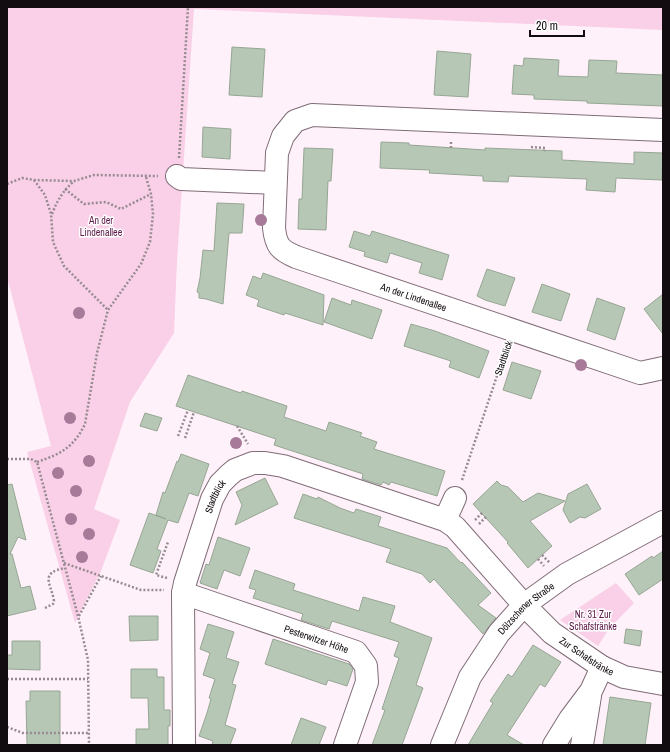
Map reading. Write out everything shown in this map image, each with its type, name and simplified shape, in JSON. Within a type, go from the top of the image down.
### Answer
[{"type":"street","name":"An der Lindenallee","points":[[663,130],[312,115],[295,121],[283,136],[277,153],[274,228],[276,240],[283,251],[296,257],[640,373],[663,368]]},
{"type":"street","points":[[178,170],[181,179],[275,183]]},
{"type":"street","name":"Stadtblick","points":[[184,745],[173,587],[185,583],[212,499],[220,484],[235,470],[253,463],[283,466],[445,520],[455,527],[524,605]]},
{"type":"street","points":[[445,520],[455,498]]},
{"type":"street","name":"Dölzschener Straße","points":[[442,745],[470,677],[499,633],[524,605],[567,574],[663,522]]},
{"type":"street","name":"Pesterwitzer Höhe","points":[[173,587],[356,652],[366,666],[368,682],[345,745]]},
{"type":"street","name":"Zur Schafstränke","points":[[524,605],[552,633],[602,666],[624,677],[663,684]]},
{"type":"street","points":[[554,745],[570,719],[591,691],[602,666]]},
{"type":"street","points":[[582,745],[591,691]]},
{"type":"path","points":[[178,170],[188,7]]},
{"type":"path","points":[[531,147],[545,148],[544,151]]},
{"type":"path","points":[[7,184],[22,178],[34,180],[74,181],[94,175],[146,177],[151,194],[153,214],[150,242],[142,264],[108,310],[97,353],[85,424],[80,433],[73,444],[64,451],[52,457],[37,462],[31,459],[7,459]]},
{"type":"path","points":[[34,180],[45,195],[51,214],[53,242],[64,266],[108,310]]},
{"type":"path","points":[[51,214],[65,189],[74,181]]},
{"type":"path","points":[[65,189],[84,204],[106,202],[121,209],[151,194]]},
{"type":"path","name":"Stadtblick","points":[[455,498],[512,330]]},
{"type":"path","points":[[178,436],[188,410]]},
{"type":"path","points":[[185,438],[194,412]]},
{"type":"path","points":[[237,426],[252,450]]},
{"type":"path","points":[[37,462],[78,616],[88,660],[89,745]]},
{"type":"path","points":[[168,542],[156,575],[173,587]]},
{"type":"path","points":[[64,563],[141,590],[173,587]]},
{"type":"path","points":[[45,608],[51,606],[54,601],[48,582],[50,574],[54,571],[65,568]]},
{"type":"path","points":[[78,616],[101,576]]},
{"type":"path","points":[[7,679],[88,679]]},
{"type":"path","points":[[7,727],[23,733],[89,733]]},
{"type":"green space","points":[[7,7],[663,7],[663,30],[194,9],[177,261],[174,333],[130,402],[94,509],[120,520],[101,571],[75,623],[27,452],[51,446],[7,277]]},
{"type":"green space","name":"Nr. 31 Zur Schafstränke","points":[[616,583],[634,603],[609,629],[598,646],[560,620]]},
{"type":"building","points":[[232,47],[265,49],[262,97],[229,95]]},
{"type":"building","points":[[437,51],[471,54],[468,97],[434,95]]},
{"type":"building","points":[[524,58],[559,60],[558,76],[588,77],[589,60],[617,61],[616,73],[663,75],[663,106],[534,99],[534,95],[512,94],[514,65],[523,66]]},
{"type":"building","points":[[203,127],[231,129],[230,159],[202,157]]},
{"type":"building","points":[[381,142],[485,150],[485,148],[562,151],[562,160],[634,164],[634,152],[663,153],[662,180],[616,178],[615,192],[586,190],[587,179],[509,176],[508,182],[483,181],[483,176],[429,173],[430,170],[380,168]]},
{"type":"building","points":[[304,148],[333,149],[331,181],[328,181],[326,230],[298,229],[299,199],[302,199]]},
{"type":"building","points":[[217,203],[244,204],[242,233],[229,233],[223,304],[199,298],[199,293],[197,292],[203,250],[214,251]]},
{"type":"building","points":[[354,231],[370,236],[372,231],[449,255],[442,280],[419,273],[422,263],[390,253],[387,263],[364,256],[365,252],[349,247]]},
{"type":"building","points":[[487,269],[515,278],[505,306],[477,296]]},
{"type":"building","points":[[263,273],[324,295],[323,325],[257,306],[259,300],[246,295],[253,276],[261,279]]},
{"type":"building","points":[[542,284],[570,294],[561,321],[532,312]]},
{"type":"building","points":[[663,294],[663,334],[644,309]]},
{"type":"building","points":[[332,298],[351,305],[352,300],[382,310],[372,339],[324,322]]},
{"type":"building","points":[[597,298],[625,308],[615,340],[587,330]]},
{"type":"building","points":[[411,324],[435,331],[489,351],[479,378],[449,367],[451,361],[404,346]]},
{"type":"building","points":[[512,362],[541,371],[531,399],[503,390]]},
{"type":"building","points":[[188,375],[241,393],[242,391],[287,406],[284,417],[326,431],[329,422],[362,433],[360,436],[377,442],[374,449],[445,471],[437,496],[391,482],[389,485],[383,482],[381,485],[362,479],[363,474],[274,445],[276,439],[176,406]]},
{"type":"building","points":[[145,413],[162,418],[157,431],[140,426]]},
{"type":"building","points":[[181,454],[209,464],[198,496],[189,493],[178,523],[168,520],[157,549],[161,551],[153,573],[130,565],[149,513],[166,519],[156,515],[163,492],[165,493]]},
{"type":"building","points":[[265,478],[278,504],[235,525],[242,505],[236,492]]},
{"type":"building","points":[[497,481],[501,485],[508,487],[523,502],[538,493],[565,501],[530,521],[552,546],[528,568],[507,543],[508,542],[473,504]]},
{"type":"building","points":[[12,484],[26,540],[18,537],[10,554],[12,554],[21,588],[30,586],[36,609],[7,616],[7,485]]},
{"type":"building","points":[[587,484],[601,509],[585,518],[580,517],[570,523],[563,510],[568,494]]},
{"type":"building","points":[[303,494],[317,499],[318,497],[354,513],[356,509],[381,517],[378,526],[447,548],[491,593],[478,605],[496,618],[483,634],[434,579],[430,583],[422,574],[386,562],[391,549],[294,518]]},
{"type":"building","points":[[218,537],[250,548],[240,576],[224,570],[217,589],[200,583],[206,564],[209,565]]},
{"type":"building","points":[[663,551],[663,579],[639,595],[625,574],[652,556],[653,558]]},
{"type":"building","points":[[255,570],[295,584],[293,590],[359,611],[363,597],[395,606],[390,622],[432,638],[416,685],[423,688],[402,745],[372,745],[385,710],[382,709],[399,658],[394,656],[399,642],[332,621],[329,629],[301,620],[303,614],[253,598],[256,590],[249,588]]},
{"type":"building","points":[[129,616],[158,616],[158,640],[130,641]]},
{"type":"building","points":[[208,624],[234,632],[226,658],[239,662],[232,684],[236,685],[225,725],[236,729],[230,745],[212,745],[213,741],[199,736],[211,699],[209,698],[215,679],[203,675],[210,653],[200,649]]},
{"type":"building","points":[[626,629],[642,631],[640,646],[624,643]]},
{"type":"building","points":[[273,639],[349,664],[353,669],[347,686],[328,680],[326,685],[265,664]]},
{"type":"building","points":[[12,641],[40,641],[40,670],[7,669],[7,655],[12,655]]},
{"type":"building","points":[[533,645],[561,662],[545,687],[540,684],[507,735],[524,745],[468,745],[493,703],[490,701],[508,674],[512,677]]},
{"type":"building","points":[[131,669],[157,669],[157,677],[164,677],[164,710],[170,710],[168,745],[136,745],[136,729],[149,729],[148,698],[131,698]]},
{"type":"building","points":[[30,691],[60,691],[60,745],[27,745],[26,701],[30,701]]},
{"type":"building","points":[[610,697],[651,703],[645,745],[603,745]]},
{"type":"building","points":[[301,718],[326,727],[319,745],[291,745]]}]
